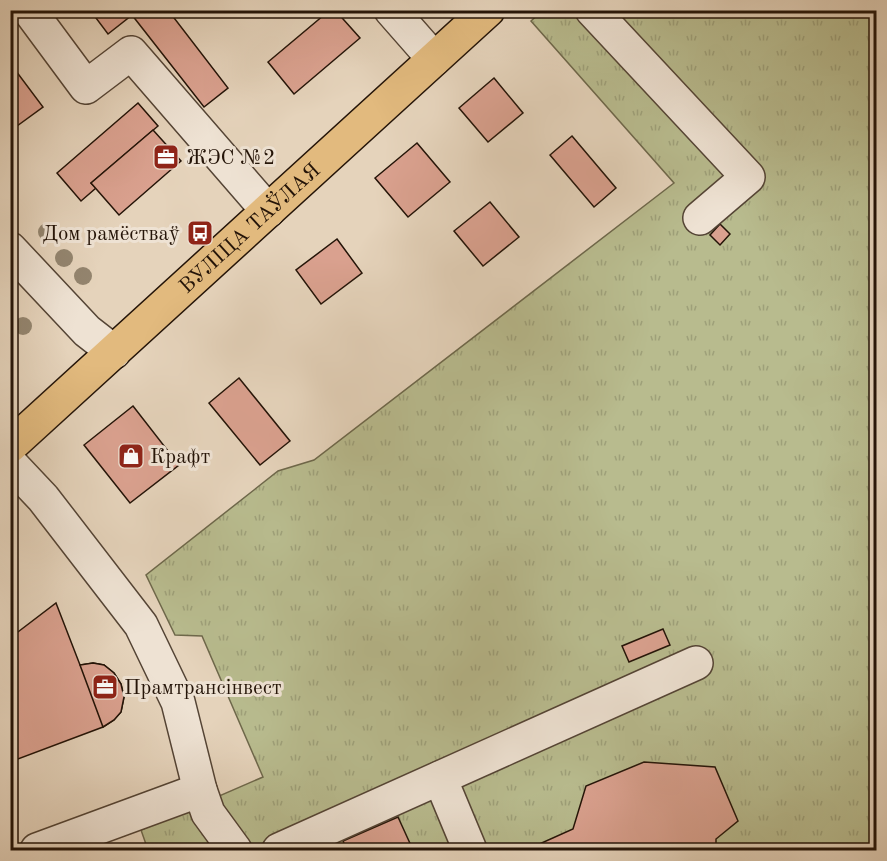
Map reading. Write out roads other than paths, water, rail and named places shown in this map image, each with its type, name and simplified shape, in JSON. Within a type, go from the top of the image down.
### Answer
[{"type":"main road","name":"ВУЛІЦА ТАЎЛАЯ","points":[[10,446],[488,10]]},
{"type":"street","points":[[29,10],[86,87],[131,53],[268,211]]},
{"type":"street","points":[[392,10],[434,59]]},
{"type":"street","points":[[592,10],[748,177],[700,218]]},
{"type":"street","points":[[10,249],[87,331],[114,352]]},
{"type":"street","points":[[10,464],[43,498],[141,625],[178,702],[208,813],[235,850]]},
{"type":"street","points":[[279,850],[696,663]]},
{"type":"street","points":[[440,778],[470,850]]},
{"type":"street","points":[[37,850],[200,790]]},
{"type":"place","name":"ЖЭС №2","points":[[166,157]]},
{"type":"place","name":"Дом рамёстваў","points":[[200,233]]},
{"type":"place","name":"Крафт","points":[[131,456]]},
{"type":"place","name":"Прамтрансінвест","points":[[105,687]]}]
